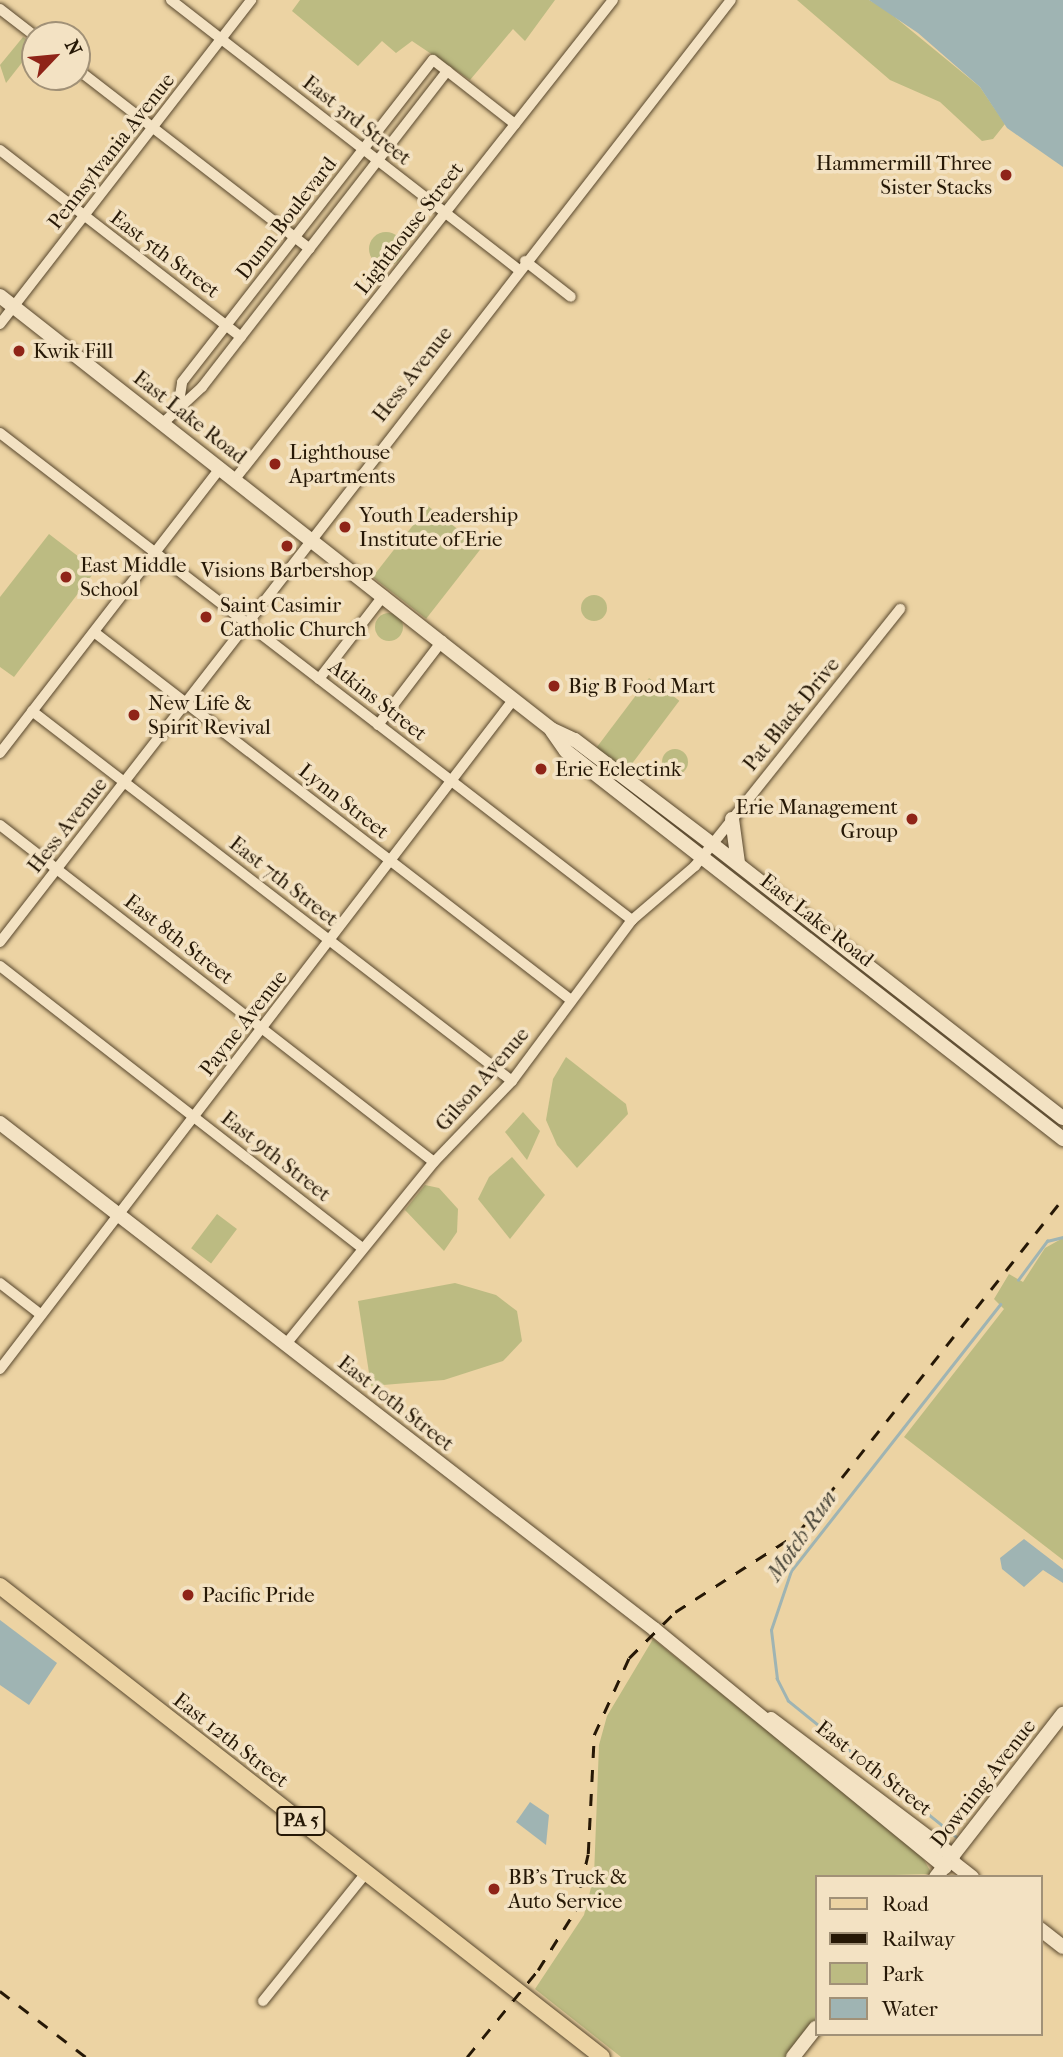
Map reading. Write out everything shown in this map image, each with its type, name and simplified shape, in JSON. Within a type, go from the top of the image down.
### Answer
[{"type":"main road","name":"East Lake Road","points":[[0,296],[384,595],[551,729],[575,740],[739,864],[1063,1118]]},
{"type":"main road","name":"East Lake Road","points":[[551,729],[566,751],[1063,1139]]},
{"type":"main road","points":[[732,819],[739,864]]},
{"type":"main road","name":"East 10th Street","points":[[0,1123],[766,1718],[805,1757],[946,1865],[968,1875]]},
{"type":"main road","name":"East 12th Street","points":[[0,1586],[602,2057]]},
{"type":"main road","name":"Downing Avenue","points":[[946,1865],[1063,1714]]},
{"type":"main road","points":[[1042,1931],[1063,1947]]},
{"type":"main road","points":[[793,2057],[814,2031]]},
{"type":"street","name":"East 3rd Street","points":[[171,0],[445,213],[571,297]]},
{"type":"street","name":"Pennsylvania Avenue","points":[[0,324],[251,0]]},
{"type":"street","name":"Lighthouse Street","points":[[235,479],[613,0]]},
{"type":"street","name":"Hess Avenue","points":[[0,942],[522,265],[731,0]]},
{"type":"street","points":[[0,9],[21,25]]},
{"type":"street","name":"Dunn Boulevard","points":[[163,423],[179,402],[197,393],[447,71],[433,60],[182,382],[179,402]]},
{"type":"street","points":[[447,71],[515,124]]},
{"type":"street","points":[[91,80],[310,249]]},
{"type":"street","name":"East 5th Street","points":[[0,150],[241,337]]},
{"type":"street","name":"Atkins Street","points":[[0,433],[632,920]]},
{"type":"street","points":[[0,753],[220,467]]},
{"type":"street","points":[[319,679],[384,595]]},
{"type":"street","name":"Pat Black Drive","points":[[712,844],[900,609]]},
{"type":"street","name":"Lynn Street","points":[[94,632],[571,1000]]},
{"type":"street","points":[[378,725],[442,641]]},
{"type":"street","name":"Payne Avenue","points":[[0,1369],[392,862],[514,699]]},
{"type":"street","name":"East 7th Street","points":[[32,711],[512,1081]]},
{"type":"street","name":"East 8th Street","points":[[0,825],[434,1162]]},
{"type":"street","name":"Gilson Avenue","points":[[286,1344],[434,1162],[512,1081],[632,920],[702,857],[712,844]]},
{"type":"street","name":"East 9th Street","points":[[0,966],[362,1248]]},
{"type":"street","points":[[0,1283],[40,1314]]},
{"type":"street","points":[[263,2001],[366,1872]]},
{"type":"green space","points":[[300,0],[555,0],[525,41],[513,29],[470,80],[412,41],[396,53],[382,41],[358,66],[292,11]]},
{"type":"green space","points":[[797,0],[869,0],[885,9],[980,87],[1005,124],[993,139],[982,141],[940,102],[890,80]]},
{"type":"green space","points":[[21,39],[21,64],[6,83],[0,65]]},
{"type":"green space","points":[[386,232],[398,237],[403,249],[398,261],[386,266],[374,261],[369,249],[374,237]]},
{"type":"green space","points":[[428,506],[482,548],[426,619],[373,577]]},
{"type":"green space","points":[[49,534],[96,570],[14,677],[0,667],[0,597]]},
{"type":"green space","points":[[594,595],[603,599],[607,608],[603,617],[594,621],[585,617],[581,608],[585,599]]},
{"type":"green space","points":[[389,613],[399,617],[403,627],[399,637],[389,641],[379,637],[375,627],[379,617]]},
{"type":"green space","points":[[649,678],[679,701],[626,772],[595,749]]},
{"type":"green space","points":[[675,749],[684,753],[688,762],[684,771],[675,775],[666,771],[662,762],[666,753]]},
{"type":"green space","points":[[566,1057],[626,1104],[628,1114],[577,1168],[557,1145],[546,1120],[553,1079]]},
{"type":"green space","points":[[523,1112],[540,1131],[527,1160],[505,1132]]},
{"type":"green space","points":[[512,1157],[545,1195],[510,1239],[478,1199],[489,1177]]},
{"type":"green space","points":[[425,1185],[439,1188],[458,1209],[457,1232],[444,1251],[405,1210]]},
{"type":"green space","points":[[217,1214],[237,1229],[211,1263],[191,1248]]},
{"type":"green space","points":[[1063,1238],[1063,1560],[904,1437],[1004,1309],[994,1299],[1009,1274],[1023,1282],[1045,1248]]},
{"type":"green space","points":[[455,1283],[496,1295],[517,1311],[522,1341],[503,1361],[444,1380],[371,1386],[358,1301]]},
{"type":"green space","points":[[653,1639],[920,1853],[932,1874],[814,1875],[814,2024],[788,2057],[621,2057],[535,1989],[584,1915],[594,1876],[599,1745],[607,1716]]},
{"type":"water","points":[[869,0],[1063,0],[1063,167],[1007,128],[980,87],[918,33]]},
{"type":"water","points":[[1024,1539],[1063,1569],[1063,1583],[1043,1570],[1024,1587],[1002,1569],[1000,1558]]},
{"type":"water","points":[[0,1620],[57,1663],[29,1705],[0,1685]]},
{"type":"water","points":[[530,1802],[549,1815],[546,1845],[516,1822]]},
{"type":"waterway","name":"Motch Run","points":[[1018,1280],[1047,1241],[1063,1237]]},
{"type":"waterway","name":"Motch Run","points":[[956,1837],[788,1701],[777,1679],[771,1630],[791,1571],[1000,1304]]},
{"type":"railway","points":[[467,2057],[538,1970],[575,1911],[588,1854],[594,1735],[629,1658],[675,1612],[797,1534],[1063,1198]]},
{"type":"railway","points":[[0,1991],[86,2057]]},
{"type":"place","name":"Hammermill Three Sister Stacks","points":[[1006,175]]},
{"type":"place","name":"Kwik Fill","points":[[19,351]]},
{"type":"place","name":"Lighthouse Apartments","points":[[275,464]]},
{"type":"place","name":"Youth Leadership Institute of Erie","points":[[345,527]]},
{"type":"place","name":"Visions Barbershop","points":[[287,546]]},
{"type":"place","name":"East Middle School","points":[[66,577]]},
{"type":"place","name":"Saint Casimir Catholic Church","points":[[206,617]]},
{"type":"place","name":"Big B Food Mart","points":[[554,686]]},
{"type":"place","name":"New Life & Spirit Revival","points":[[134,715]]},
{"type":"place","name":"Erie Eclectink","points":[[541,769]]},
{"type":"place","name":"Erie Management Group","points":[[912,819]]},
{"type":"place","name":"Pacific Pride","points":[[188,1595]]},
{"type":"place","name":"BB's Truck & Auto Service","points":[[494,1889]]}]
